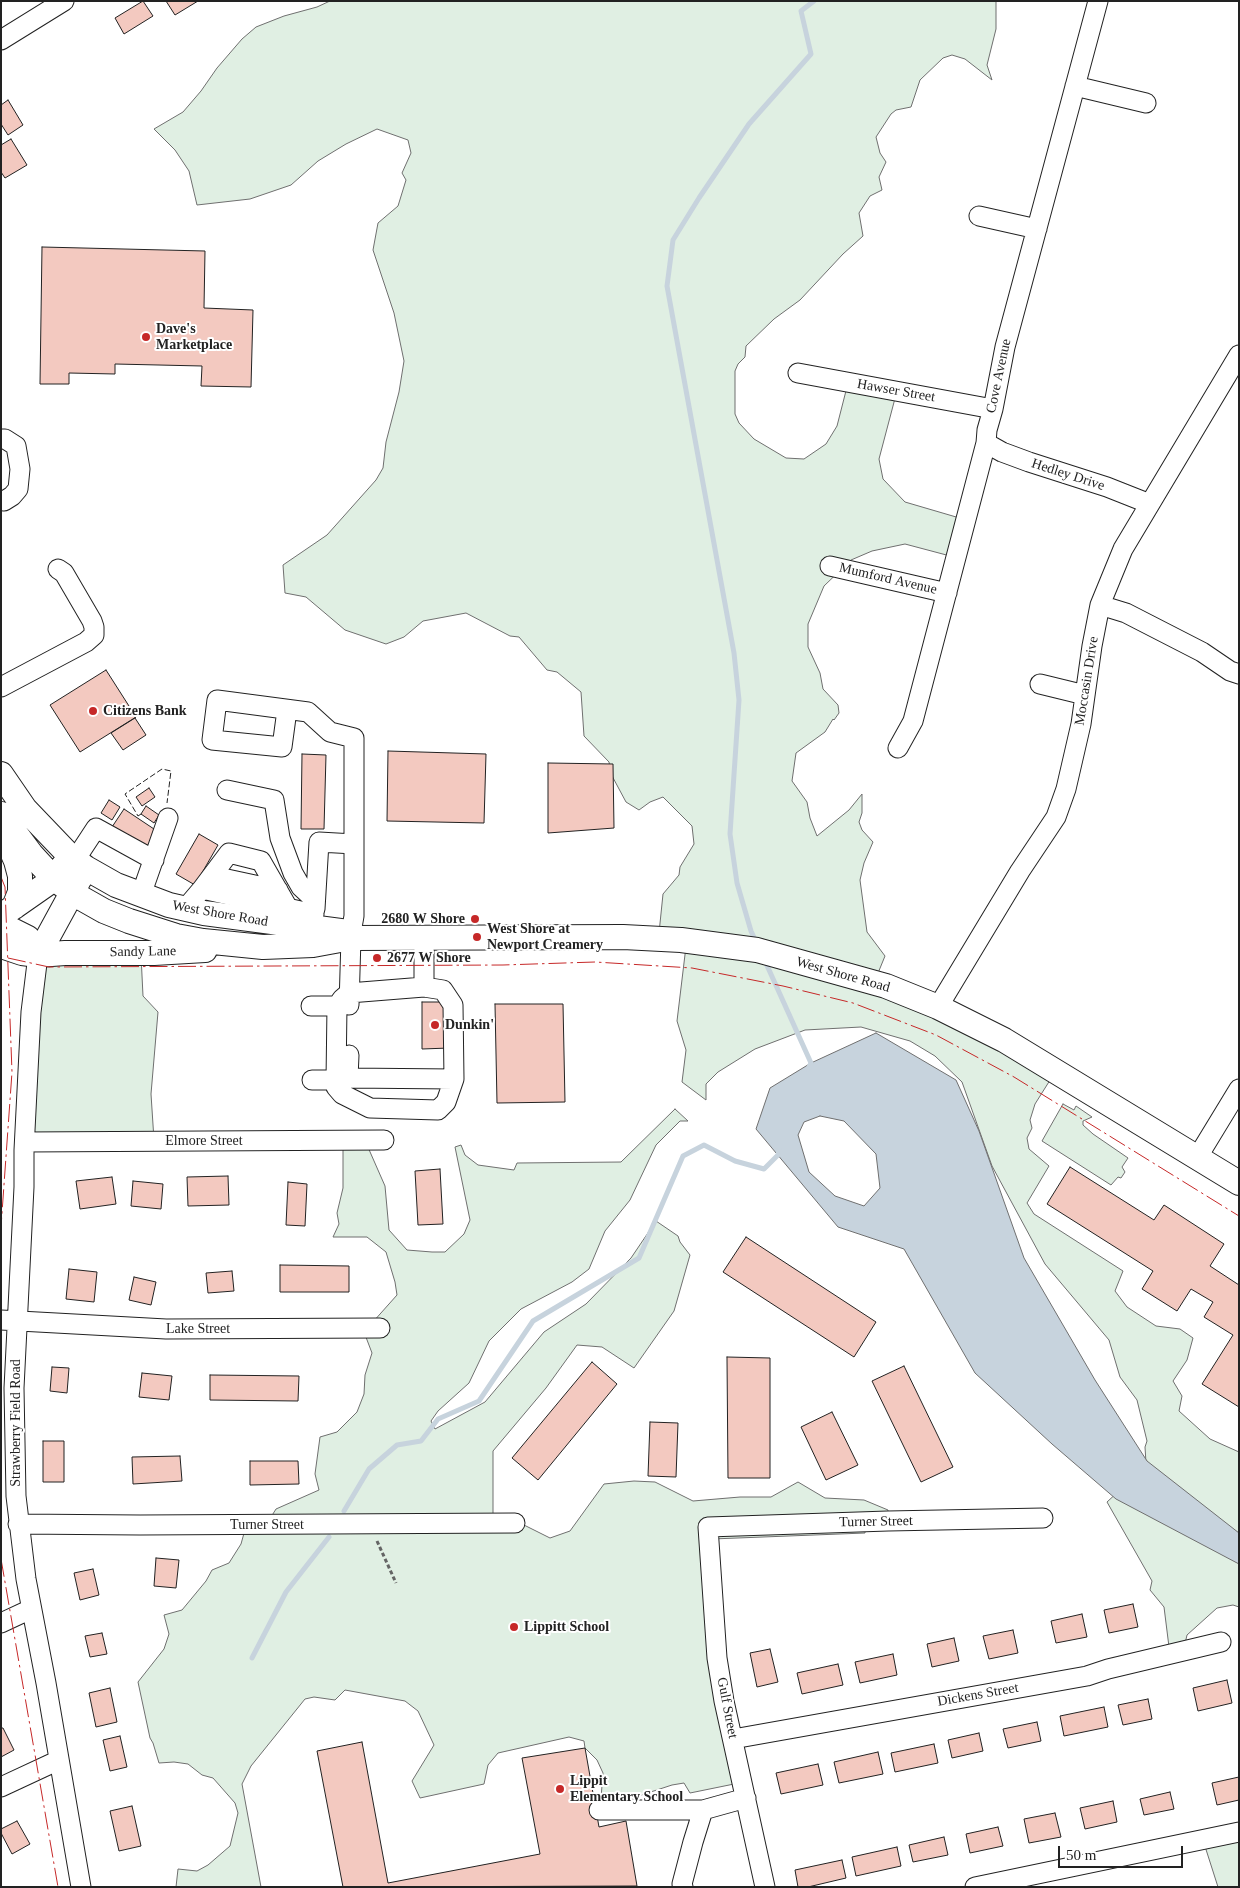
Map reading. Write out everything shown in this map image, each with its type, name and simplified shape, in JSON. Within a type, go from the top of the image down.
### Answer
[{"type":"main road","name":"West Shore Road","points":[[1,774],[25,809],[77,861],[116,885],[169,905],[186,909],[289,917],[314,913],[351,936]]},
{"type":"main road","name":"West Shore Road","points":[[1,814],[31,854],[63,885],[104,911],[176,936],[248,946],[313,944],[351,936],[399,939],[623,937],[708,943],[757,950],[886,986],[938,1007],[1033,1056],[1239,1183]]},
{"type":"main road","points":[[1,827],[16,861],[20,876],[20,892],[5,917],[8,928],[28,938],[38,955]]},
{"type":"main road","points":[[38,955],[63,885],[77,861]]},
{"type":"main road","points":[[5,917],[63,885]]},
{"type":"main road","name":"Sandy Lane","points":[[1,946],[22,953],[38,955],[181,952],[248,946]]},
{"type":"street","points":[[1,40],[64,1]]},
{"type":"street","name":"Cove Avenue","points":[[898,748],[913,721],[986,443],[987,430],[1005,347],[1098,1]]},
{"type":"street","points":[[1075,86],[1146,103]]},
{"type":"street","points":[[979,216],[1037,228]]},
{"type":"street","name":"Moccasin Drive","points":[[938,1007],[1020,871],[1056,817],[1068,780],[1081,724],[1100,605],[1123,549],[1239,355]]},
{"type":"street","name":"Hawser Street","points":[[798,374],[993,409]]},
{"type":"street","points":[[1,439],[5,439],[16,446],[20,469],[18,489],[4,501]]},
{"type":"street","name":"Hedley Drive","points":[[986,443],[1002,452],[1107,487],[1150,504]]},
{"type":"street","name":"Mumford Avenue","points":[[830,566],[947,593]]},
{"type":"street","points":[[1,687],[86,642],[94,635],[92,621],[64,573],[58,569]]},
{"type":"street","points":[[1100,605],[1135,618],[1202,652],[1230,671],[1239,674]]},
{"type":"street","points":[[1040,684],[1085,695]]},
{"type":"street","points":[[287,710],[308,712],[330,732],[354,738],[354,916],[343,999],[336,1086],[349,1099],[370,1108],[438,1110],[446,1102],[454,1079],[452,1005],[443,990],[424,987],[343,999],[311,1006]]},
{"type":"street","points":[[227,790],[274,800],[280,838],[293,873],[314,913]]},
{"type":"street","points":[[141,895],[168,818]]},
{"type":"street","points":[[77,861],[96,828],[154,860]]},
{"type":"street","points":[[314,913],[319,842],[354,844]]},
{"type":"street","points":[[186,909],[208,883],[229,853],[262,861],[278,890],[289,917]]},
{"type":"street","points":[[208,883],[278,890]]},
{"type":"street","points":[[208,883],[289,917]]},
{"type":"street","points":[[424,938],[424,987]]},
{"type":"street","name":"Strawberry Field Road","points":[[38,955],[31,1012],[19,1294],[9,1320],[16,1496],[18,1524],[31,1609],[81,1887]]},
{"type":"street","points":[[343,999],[348,1078],[454,1079]]},
{"type":"street","points":[[312,1080],[336,1080]]},
{"type":"street","points":[[1197,1158],[1239,1089]]},
{"type":"street","name":"Elmore Street","points":[[25,1142],[384,1140]]},
{"type":"street","name":"Lake Street","points":[[9,1320],[166,1329],[380,1328]]},
{"type":"street","name":"Turner Street","points":[[708,1527],[1043,1518]]},
{"type":"street","name":"Turner Street","points":[[18,1524],[515,1523]]},
{"type":"street","name":"Gulf Street","points":[[708,1527],[717,1658],[765,1887]]},
{"type":"street","points":[[1,1623],[31,1609]]},
{"type":"street","name":"Dickens Street","points":[[733,1739],[1087,1676],[1108,1669],[1221,1642]]},
{"type":"street","points":[[1,1787],[59,1760]]},
{"type":"street","points":[[599,1810],[704,1810],[746,1798]]},
{"type":"street","points":[[683,1887],[682,1884],[693,1842],[704,1810]]},
{"type":"street","points":[[974,1887],[1239,1832]]},
{"type":"path","points":[[374,1535],[396,1583]]},
{"type":"green space","points":[[330,1],[996,1],[996,29],[987,65],[992,80],[965,59],[952,55],[943,58],[920,80],[911,107],[896,110],[891,114],[876,137],[880,153],[886,162],[879,177],[882,190],[870,196],[859,213],[863,236],[843,254],[800,300],[774,319],[746,346],[745,357],[738,364],[735,371],[735,414],[739,423],[754,439],[786,458],[804,459],[826,444],[837,426],[849,379],[898,387],[879,459],[883,479],[905,502],[963,519],[954,557],[905,544],[872,551],[851,560],[824,586],[808,624],[808,647],[820,673],[823,689],[838,705],[839,713],[825,732],[796,753],[792,781],[807,802],[810,818],[817,836],[849,810],[862,794],[862,813],[859,822],[862,830],[873,842],[864,863],[860,880],[867,932],[885,956],[876,978],[1057,1069],[1035,1104],[1030,1120],[1032,1128],[1027,1138],[1029,1149],[1049,1166],[1027,1203],[1034,1214],[1123,1271],[1115,1291],[1127,1307],[1156,1326],[1180,1329],[1193,1338],[1187,1360],[1173,1381],[1182,1396],[1179,1411],[1210,1439],[1239,1452],[1239,1607],[1233,1605],[1217,1608],[1187,1635],[1184,1648],[1169,1647],[1164,1607],[1150,1590],[1152,1581],[1107,1502],[1120,1490],[1147,1479],[1145,1447],[1147,1441],[1137,1400],[1120,1377],[1109,1340],[1045,1264],[992,1166],[962,1082],[935,1056],[910,1041],[861,1027],[805,1030],[755,1049],[718,1072],[706,1084],[706,1100],[682,1082],[686,1050],[677,1021],[687,938],[659,933],[663,894],[679,875],[680,867],[694,844],[692,826],[663,797],[650,802],[639,810],[626,802],[611,774],[609,762],[584,736],[581,692],[557,672],[547,670],[519,637],[510,636],[466,613],[423,621],[404,637],[386,644],[345,630],[306,597],[285,593],[283,565],[327,535],[376,480],[383,468],[386,442],[399,392],[404,361],[394,313],[373,250],[378,223],[398,206],[406,180],[402,173],[411,153],[408,140],[377,129],[346,144],[318,161],[291,185],[250,199],[197,205],[189,171],[175,150],[154,129],[183,112],[217,68],[242,39],[256,27]]},
{"type":"green space","points":[[36,948],[141,955],[143,996],[158,1012],[151,1094],[154,1140],[28,1142]]},
{"type":"green space","points":[[1063,1104],[1074,1110],[1076,1106],[1092,1117],[1083,1121],[1083,1125],[1128,1158],[1122,1167],[1125,1172],[1121,1178],[1118,1177],[1111,1185],[1042,1141]]},
{"type":"green space","points":[[675,1109],[688,1121],[680,1121],[656,1145],[630,1200],[605,1231],[589,1269],[572,1282],[521,1309],[489,1341],[469,1383],[438,1411],[431,1421],[435,1429],[485,1402],[544,1332],[586,1304],[631,1258],[656,1221],[678,1236],[680,1242],[690,1255],[674,1311],[634,1368],[602,1347],[577,1345],[546,1388],[493,1451],[493,1521],[518,1522],[550,1538],[570,1531],[604,1484],[634,1481],[655,1482],[693,1501],[740,1497],[771,1497],[798,1482],[825,1498],[864,1500],[888,1510],[887,1530],[865,1531],[865,1533],[712,1539],[739,1783],[690,1793],[684,1783],[672,1785],[605,1807],[601,1798],[603,1773],[597,1760],[585,1748],[584,1741],[569,1737],[498,1753],[488,1765],[484,1784],[420,1798],[412,1781],[434,1745],[418,1711],[405,1701],[345,1690],[335,1700],[314,1697],[305,1699],[251,1766],[242,1784],[261,1887],[176,1887],[178,1869],[197,1871],[208,1865],[230,1846],[238,1813],[235,1803],[213,1778],[202,1775],[188,1764],[174,1762],[159,1763],[150,1738],[138,1682],[164,1649],[169,1634],[164,1615],[182,1610],[206,1581],[212,1570],[229,1563],[241,1544],[246,1526],[266,1525],[276,1509],[319,1490],[315,1474],[320,1437],[337,1432],[357,1412],[364,1394],[365,1375],[372,1353],[364,1332],[397,1295],[386,1252],[367,1237],[333,1237],[339,1224],[337,1213],[343,1188],[343,1142],[367,1145],[385,1186],[389,1230],[407,1250],[445,1252],[464,1234],[470,1220],[455,1147],[461,1145],[465,1155],[478,1165],[514,1170],[517,1163],[621,1162]]},
{"type":"green space","points":[[1239,1828],[1239,1887],[1218,1887],[1202,1837]]},
{"type":"shaded area","points":[[876,1033],[956,1080],[979,1131],[1024,1258],[1095,1380],[1147,1461],[1239,1533],[1239,1564],[1116,1499],[1052,1444],[975,1373],[904,1249],[838,1227],[756,1129],[770,1088],[811,1063]],"holes":[[[820,1116],[844,1121],[876,1154],[880,1188],[864,1206],[835,1196],[809,1172],[798,1135],[804,1122]]]},
{"type":"building","points":[[143,1],[153,16],[124,34],[115,18]]},
{"type":"building","points":[[166,1],[198,1],[175,15]]},
{"type":"building","points":[[8,100],[23,125],[8,135],[1,124],[1,105]]},
{"type":"building","points":[[11,139],[27,165],[5,178],[1,172],[1,145]]},
{"type":"building","name":"Dave's Marketplace","points":[[42,247],[205,251],[204,308],[253,310],[251,387],[201,386],[202,366],[115,364],[115,374],[69,373],[69,384],[40,384]]},
{"type":"building","name":"Citizens Bank","points":[[106,670],[136,717],[80,752],[50,705]]},
{"type":"building","points":[[135,718],[146,735],[123,750],[111,733]]},
{"type":"building","points":[[388,751],[486,754],[484,823],[387,821]]},
{"type":"building","points":[[302,754],[326,755],[324,829],[301,829]]},
{"type":"building","points":[[548,763],[613,764],[614,828],[548,833]]},
{"type":"building","points":[[149,788],[155,797],[142,806],[136,797]]},
{"type":"building","points":[[109,800],[120,807],[112,820],[101,813]]},
{"type":"building","points":[[146,806],[159,815],[154,823],[141,814]]},
{"type":"building","points":[[124,809],[157,831],[146,849],[112,827]]},
{"type":"building","points":[[199,834],[218,845],[195,885],[176,874]]},
{"type":"building","name":"Dunkin'","points":[[422,1002],[449,1002],[449,1048],[422,1049]]},
{"type":"building","points":[[495,1004],[563,1004],[565,1102],[497,1103]]},
{"type":"building","points":[[1070,1167],[1154,1220],[1164,1205],[1224,1244],[1210,1266],[1239,1285],[1239,1407],[1202,1384],[1233,1335],[1204,1317],[1213,1302],[1191,1289],[1177,1311],[1142,1289],[1153,1271],[1047,1204]]},
{"type":"building","points":[[440,1169],[443,1224],[418,1225],[415,1171]]},
{"type":"building","points":[[228,1176],[229,1205],[188,1206],[187,1177]]},
{"type":"building","points":[[112,1177],[116,1204],[80,1209],[76,1181]]},
{"type":"building","points":[[133,1181],[163,1184],[161,1209],[131,1206]]},
{"type":"building","points":[[288,1182],[307,1184],[305,1226],[286,1225]]},
{"type":"building","points":[[746,1237],[876,1322],[854,1357],[723,1272]]},
{"type":"building","points":[[280,1265],[349,1266],[349,1292],[280,1292]]},
{"type":"building","points":[[69,1269],[97,1272],[94,1302],[66,1299]]},
{"type":"building","points":[[232,1271],[234,1291],[208,1293],[206,1273]]},
{"type":"building","points":[[134,1277],[156,1282],[151,1305],[129,1300]]},
{"type":"building","points":[[727,1357],[770,1358],[770,1478],[728,1478]]},
{"type":"building","points":[[592,1362],[617,1384],[538,1480],[512,1458]]},
{"type":"building","points":[[904,1366],[953,1467],[921,1482],[872,1381]]},
{"type":"building","points":[[52,1367],[69,1368],[67,1393],[50,1391]]},
{"type":"building","points":[[142,1373],[172,1376],[169,1400],[139,1397]]},
{"type":"building","points":[[210,1375],[299,1376],[298,1401],[210,1400]]},
{"type":"building","points":[[832,1412],[858,1465],[826,1480],[801,1427]]},
{"type":"building","points":[[650,1422],[678,1423],[676,1477],[648,1476]]},
{"type":"building","points":[[43,1441],[64,1441],[64,1482],[43,1482]]},
{"type":"building","points":[[180,1456],[182,1481],[133,1484],[132,1457]]},
{"type":"building","points":[[250,1461],[298,1461],[299,1484],[250,1485]]},
{"type":"building","points":[[156,1558],[179,1560],[176,1588],[154,1586]]},
{"type":"building","points":[[93,1569],[99,1595],[80,1600],[74,1573]]},
{"type":"building","points":[[1133,1604],[1138,1627],[1109,1633],[1104,1610]]},
{"type":"building","points":[[1082,1614],[1087,1637],[1056,1643],[1051,1621]]},
{"type":"building","points":[[1013,1630],[1018,1653],[989,1659],[983,1636]]},
{"type":"building","points":[[102,1633],[107,1654],[90,1657],[85,1636]]},
{"type":"building","points":[[954,1638],[959,1661],[932,1667],[927,1644]]},
{"type":"building","points":[[770,1649],[778,1682],[757,1687],[750,1653]]},
{"type":"building","points":[[893,1654],[897,1675],[860,1683],[855,1662]]},
{"type":"building","points":[[838,1664],[843,1685],[802,1694],[797,1673]]},
{"type":"building","points":[[1227,1680],[1232,1703],[1198,1711],[1193,1688]]},
{"type":"building","points":[[110,1688],[117,1722],[96,1727],[89,1693]]},
{"type":"building","points":[[1148,1699],[1152,1719],[1123,1725],[1118,1705]]},
{"type":"building","points":[[1104,1707],[1108,1727],[1064,1736],[1060,1716]]},
{"type":"building","points":[[1037,1722],[1041,1741],[1008,1748],[1003,1729]]},
{"type":"building","points":[[1,1728],[3,1728],[14,1750],[1,1757]]},
{"type":"building","points":[[979,1733],[983,1751],[952,1758],[948,1740]]},
{"type":"building","points":[[120,1736],[127,1767],[110,1771],[103,1740]]},
{"type":"building","name":"Lippit Elementary School","points":[[362,1742],[388,1883],[540,1854],[522,1758],[585,1748],[599,1827],[626,1821],[637,1886],[343,1887],[317,1751]]},
{"type":"building","points":[[934,1744],[938,1763],[895,1772],[891,1753]]},
{"type":"building","points":[[878,1752],[883,1774],[839,1783],[834,1762]]},
{"type":"building","points":[[818,1764],[823,1785],[781,1794],[776,1773]]},
{"type":"building","points":[[1239,1777],[1239,1800],[1217,1805],[1212,1783]]},
{"type":"building","points":[[1170,1792],[1174,1809],[1144,1815],[1140,1799]]},
{"type":"building","points":[[1113,1801],[1117,1822],[1085,1829],[1080,1808]]},
{"type":"building","points":[[132,1806],[141,1846],[119,1851],[110,1811]]},
{"type":"building","points":[[1055,1813],[1061,1837],[1029,1843],[1024,1819]]},
{"type":"building","points":[[17,1821],[30,1844],[12,1854],[1,1833],[1,1829]]},
{"type":"building","points":[[998,1827],[1003,1846],[970,1853],[966,1834]]},
{"type":"building","points":[[944,1837],[948,1855],[913,1862],[909,1845]]},
{"type":"building","points":[[897,1847],[901,1866],[856,1876],[852,1857]]},
{"type":"building","points":[[842,1860],[846,1878],[808,1887],[798,1887],[795,1870]]},
{"type":"waterway","points":[[757,944],[751,931],[737,883],[730,834],[739,700],[734,653],[667,286],[673,240],[699,198],[749,124],[811,54],[801,11],[814,1]]},
{"type":"waterway","points":[[765,961],[811,1063],[808,1069]]},
{"type":"waterway","points":[[344,1511],[369,1469],[397,1445],[421,1441],[438,1419],[479,1401],[533,1321],[639,1258],[683,1156],[704,1145],[735,1161],[764,1169],[778,1155],[779,1150]]},
{"type":"waterway","points":[[252,1658],[286,1592],[329,1537]]},
{"type":"fence","points":[[141,814],[138,816],[125,794],[162,769],[171,771],[167,803]]},
{"type":"power","points":[[1,877],[5,887],[12,1072],[1,1227]]},
{"type":"power","points":[[8,958],[49,967],[503,965],[595,962],[692,968],[783,986],[853,1003],[936,1035],[1014,1077],[1239,1216]]},
{"type":"power","points":[[1,1559],[58,1887]]},
{"type":"place","name":"Dave's Marketplace","points":[[146,337]]},
{"type":"place","name":"Citizens Bank","points":[[93,711]]},
{"type":"place","name":"2680 W Shore","points":[[475,919]]},
{"type":"place","name":"West Shore at Newport Creamery","points":[[477,937]]},
{"type":"place","name":"2677 W Shore","points":[[377,958]]},
{"type":"place","name":"Dunkin'","points":[[435,1025]]},
{"type":"place","name":"Lippitt School","points":[[514,1627]]},
{"type":"place","name":"Lippit Elementary School","points":[[560,1789]]}]
